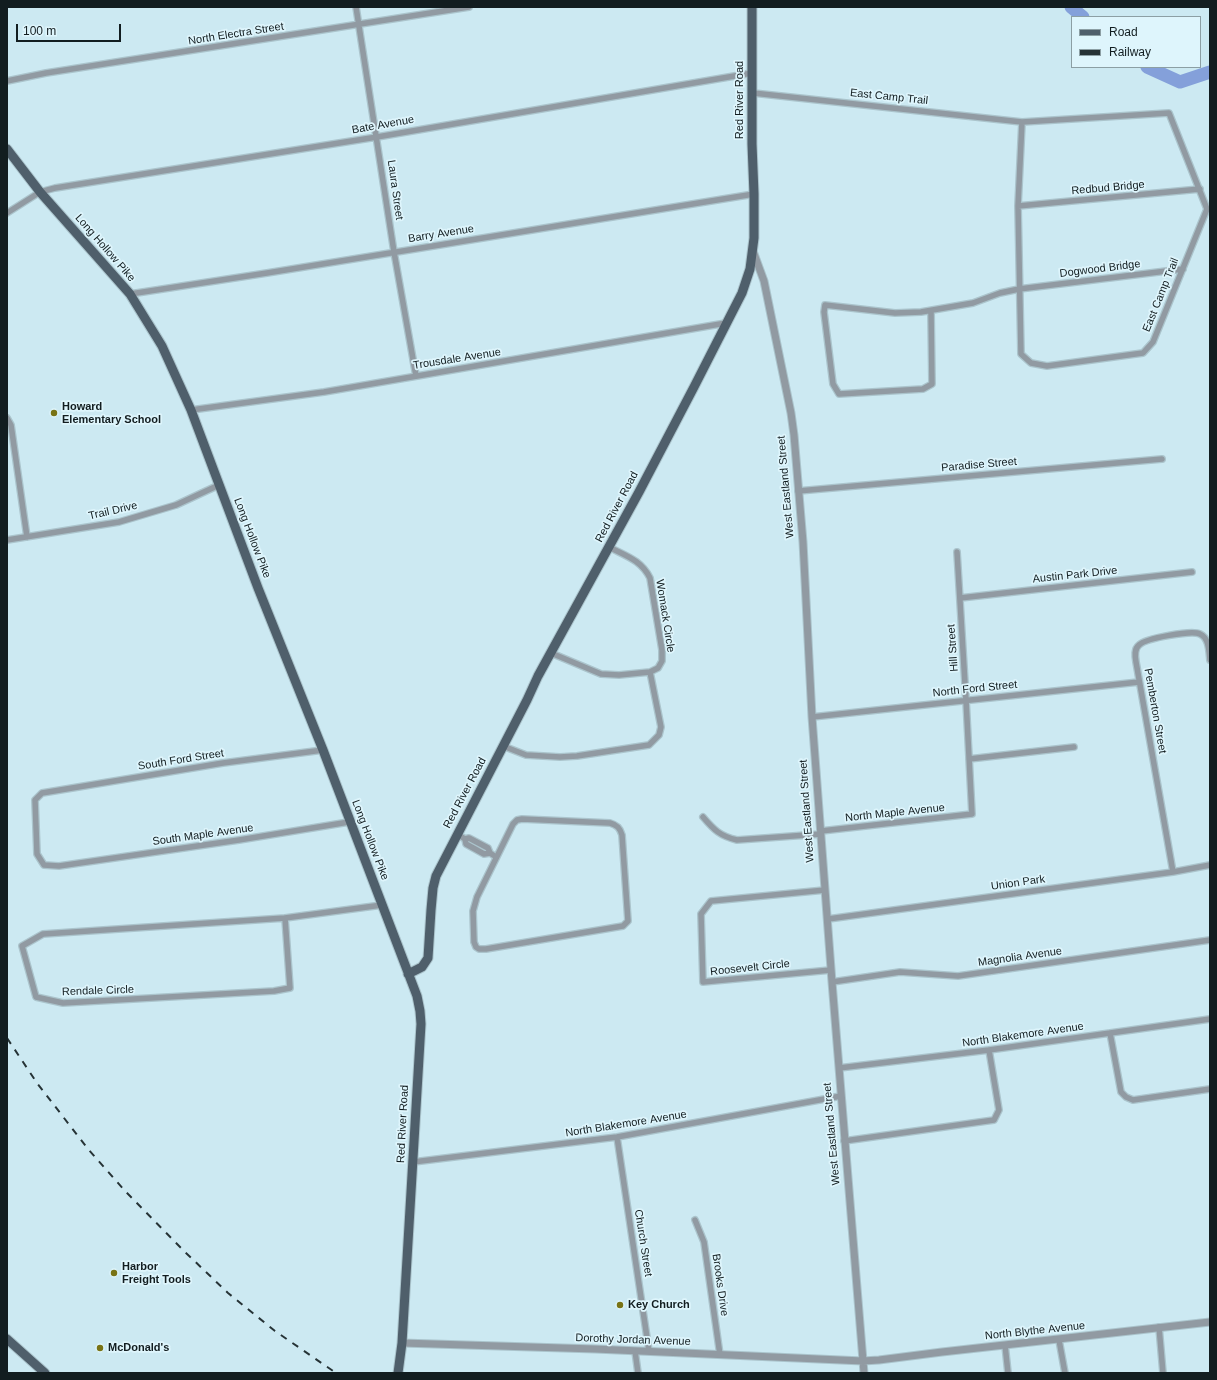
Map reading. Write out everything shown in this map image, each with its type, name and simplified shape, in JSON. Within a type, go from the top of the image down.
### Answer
[{"type":"main road","name":"Red River Road","points":[[752,7],[752,144],[754,194]]},
{"type":"main road","name":"Long Hollow Pike","points":[[7,149],[40,192],[130,294],[162,346],[191,410],[258,588],[323,750],[349,822],[408,974]]},
{"type":"main road","name":"West Eastland Street","points":[[750,269],[754,238],[754,194]]},
{"type":"main road","name":"Red River Road","points":[[398,1373],[402,1343],[421,1024],[417,996],[408,974],[422,968],[428,958],[433,888],[436,876],[461,837],[503,746],[551,653],[639,492],[742,293],[750,269]]},
{"type":"main road","points":[[7,1338],[45,1373]]},
{"type":"street","name":"Laura Street","points":[[356,7],[394,252],[416,376]]},
{"type":"street","name":"North Electra Street","points":[[7,81],[46,73],[469,7]]},
{"type":"street","name":"Bate Avenue","points":[[7,213],[40,192],[55,188],[377,137],[752,73]]},
{"type":"street","name":"East Camp Trail","points":[[753,93],[1022,122],[1169,112],[1207,209],[1153,342],[1143,353],[1047,366],[1031,363],[1021,354],[1018,206],[1022,122]]},
{"type":"street","name":"Redbud Bridge","points":[[1018,206],[1200,189]]},
{"type":"street","name":"Barry Avenue","points":[[130,294],[754,194]]},
{"type":"street","name":"West Eastland Street","points":[[752,250],[764,281],[791,413],[794,435],[804,550],[812,717],[844,1141],[864,1373]]},
{"type":"street","name":"Dogwood Bridge","points":[[931,311],[932,384],[923,389],[840,394],[834,384],[824,312],[825,305],[895,313],[931,311],[973,303],[1000,293],[1019,289],[1183,269]]},
{"type":"street","name":"Trousdale Avenue","points":[[191,410],[324,392],[726,323]]},
{"type":"street","points":[[7,418],[11,426],[27,536]]},
{"type":"street","name":"Paradise Street","points":[[798,491],[1162,460]]},
{"type":"street","name":"Trail Drive","points":[[7,540],[119,522],[176,505],[219,485]]},
{"type":"street","name":"Womack Circle","points":[[609,547],[636,561],[645,568],[650,578],[662,650],[662,662],[658,668],[650,672]]},
{"type":"street","name":"Hill Street","points":[[957,552],[972,814]]},
{"type":"street","name":"Austin Park Drive","points":[[960,598],[1192,572]]},
{"type":"street","name":"Pemberton Street","points":[[1173,872],[1135,652],[1138,645],[1146,640],[1169,635],[1195,633],[1200,634],[1206,639],[1210,660]]},
{"type":"street","points":[[503,746],[526,755],[560,757],[577,756],[649,745],[659,735],[661,727],[650,672],[619,675],[601,674],[551,653]]},
{"type":"street","name":"North Ford Street","points":[[812,717],[1139,682]]},
{"type":"street","points":[[969,758],[1074,747]]},
{"type":"street","name":"South Ford Street","points":[[59,866],[44,865],[37,854],[35,800],[42,793],[223,763],[323,750]]},
{"type":"street","name":"North Maple Avenue","points":[[703,817],[716,832],[726,838],[737,840],[821,833],[972,814]]},
{"type":"street","points":[[517,820],[602,823],[616,825],[620,829],[622,835],[628,921],[623,926],[479,949],[476,947],[474,942],[473,911],[477,897],[497,858],[513,824],[517,820]]},
{"type":"street","name":"South Maple Avenue","points":[[59,866],[239,840],[349,822]]},
{"type":"street","points":[[461,837],[466,844],[484,854],[490,854],[497,858]]},
{"type":"street","name":"Union Park","points":[[828,919],[1173,872],[1210,865]]},
{"type":"street","name":"Roosevelt Circle","points":[[825,890],[711,901],[701,914],[703,982],[831,970]]},
{"type":"street","name":"Rendale Circle","points":[[285,918],[290,988],[274,991],[63,1003],[36,997],[22,946],[44,934],[285,918],[382,906]]},
{"type":"street","name":"Magnolia Avenue","points":[[832,982],[900,972],[958,976],[1210,940]]},
{"type":"street","name":"North Blakemore Avenue","points":[[839,1068],[989,1050],[1210,1019]]},
{"type":"street","points":[[1110,1033],[1121,1092],[1126,1098],[1133,1100],[1210,1089]]},
{"type":"street","points":[[844,1141],[994,1120],[999,1110],[989,1050]]},
{"type":"street","name":"North Blakemore Avenue","points":[[413,1162],[618,1137],[841,1096]]},
{"type":"street","name":"Church Street","points":[[618,1137],[649,1351]]},
{"type":"street","name":"Brooks Drive","points":[[695,1220],[704,1242],[720,1354]]},
{"type":"street","name":"North Blythe Avenue","points":[[863,1361],[1210,1322]]},
{"type":"street","points":[[1159,1328],[1163,1373]]},
{"type":"street","points":[[1059,1340],[1065,1373]]},
{"type":"street","name":"Dorothy Jordan Avenue","points":[[402,1343],[649,1351],[863,1361]]},
{"type":"street","points":[[1005,1345],[1008,1373]]},
{"type":"street","points":[[635,1351],[638,1373]]},
{"type":"waterway","points":[[1071,7],[1082,16]]},
{"type":"waterway","points":[[1149,68],[1180,82],[1210,72]]},
{"type":"railway","points":[[7,1038],[37,1083],[88,1149],[126,1192],[228,1293],[275,1331],[336,1373]]},
{"type":"place","name":"Howard Elementary School","points":[[54,413]]},
{"type":"place","name":"Harbor Freight Tools","points":[[114,1273]]},
{"type":"place","name":"Key Church","points":[[620,1305]]},
{"type":"place","name":"McDonald's","points":[[100,1348]]}]
